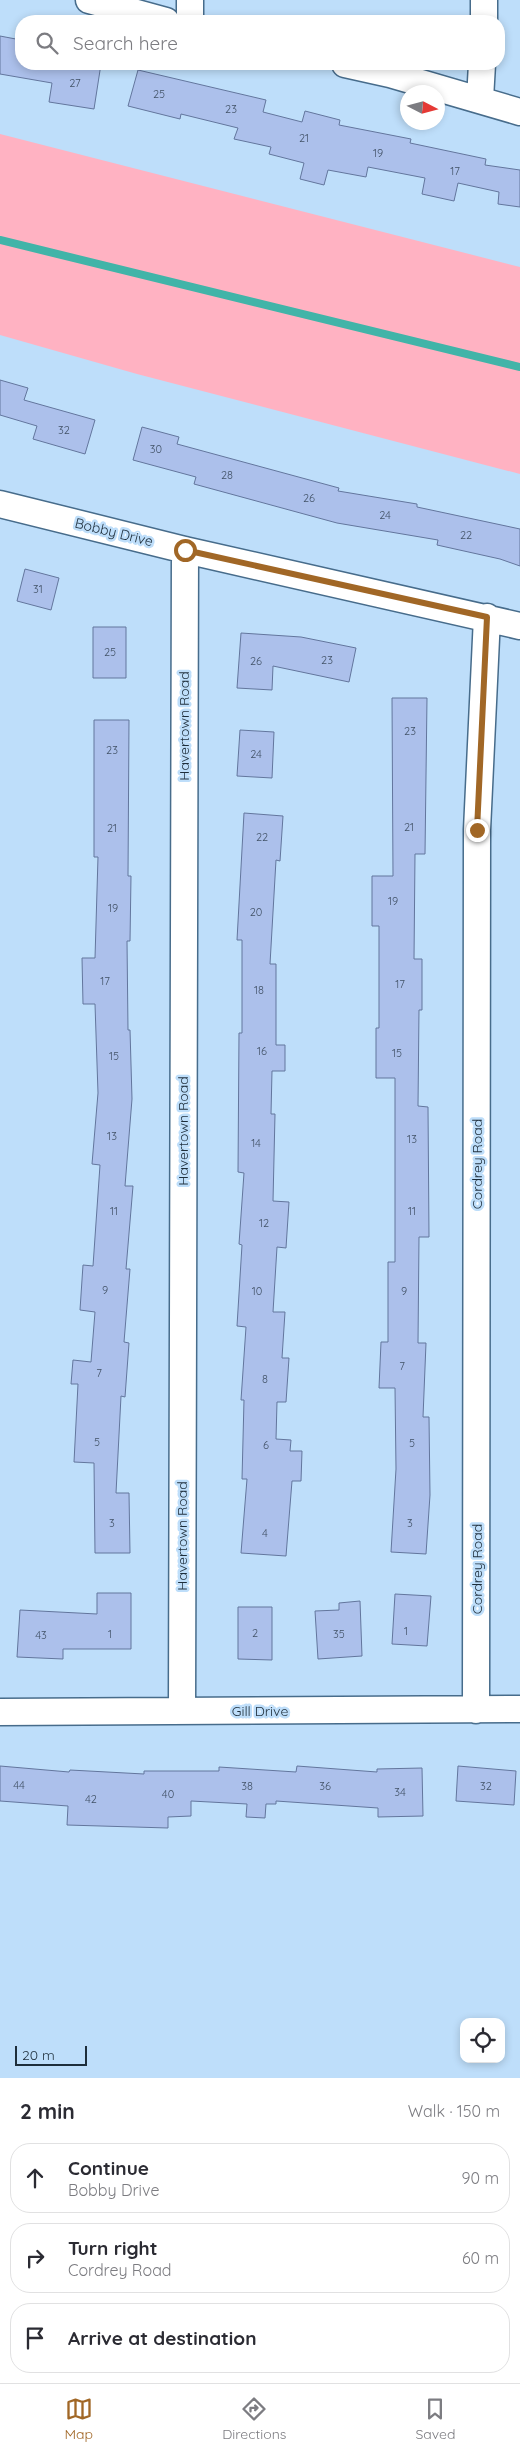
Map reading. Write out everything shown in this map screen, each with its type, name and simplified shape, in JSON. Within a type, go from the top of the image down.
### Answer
[{"type":"street","points":[[89,0],[144,15]]},
{"type":"street","points":[[190,0],[190,15]]},
{"type":"street","points":[[484,0],[484,15]]},
{"type":"street","points":[[369,70],[480,99],[520,112]]},
{"type":"street","points":[[480,99],[482,70]]},
{"type":"street","name":"Bobby Drive","points":[[0,504],[185,550],[520,626]]},
{"type":"street","name":"Havertown Road","points":[[182,1711],[185,550]]},
{"type":"street","name":"Cordrey Road","points":[[476,1710],[477,830],[487,617]]},
{"type":"street","name":"Gill Drive","points":[[0,1712],[520,1709]]},
{"type":"shaded area","points":[[0,134],[520,267],[520,474],[137,374],[0,335]]},
{"type":"building","points":[[0,36],[15,39],[15,70],[100,70],[94,109],[49,102],[52,83],[0,74]]},
{"type":"building","points":[[138,70],[266,100],[263,112],[302,122],[305,111],[340,120],[339,125],[411,139],[410,143],[486,159],[485,165],[520,170],[520,207],[498,204],[499,192],[458,183],[454,201],[422,194],[425,178],[368,167],[366,177],[328,170],[324,185],[300,179],[304,163],[269,154],[271,147],[234,139],[238,128],[181,114],[180,119],[128,106]]},
{"type":"building","points":[[0,380],[28,388],[24,400],[95,420],[85,454],[33,439],[37,426],[0,415]]},
{"type":"building","points":[[142,427],[179,437],[177,444],[339,488],[338,491],[417,504],[417,507],[520,529],[520,566],[500,559],[437,545],[438,540],[337,523],[194,484],[196,477],[133,460]]},
{"type":"building","points":[[25,569],[59,578],[51,610],[17,601]]},
{"type":"building","points":[[93,627],[126,627],[126,678],[93,678]]},
{"type":"building","points":[[241,633],[301,637],[356,648],[349,682],[273,666],[272,690],[237,688]]},
{"type":"building","points":[[392,698],[427,698],[425,854],[415,854],[414,959],[422,959],[422,1010],[419,1010],[418,1106],[428,1107],[429,1237],[419,1237],[418,1343],[426,1343],[423,1417],[429,1417],[430,1495],[426,1554],[391,1552],[396,1469],[395,1388],[379,1388],[381,1342],[388,1342],[388,1262],[395,1262],[395,1078],[376,1078],[376,1028],[379,1028],[379,926],[372,926],[372,876],[393,876]]},
{"type":"building","points":[[94,720],[129,720],[128,876],[131,876],[130,941],[127,941],[128,1030],[130,1030],[132,1099],[125,1186],[133,1186],[126,1269],[130,1269],[124,1342],[129,1343],[125,1397],[121,1396],[116,1493],[129,1493],[130,1553],[95,1553],[94,1463],[74,1462],[78,1384],[71,1384],[73,1360],[91,1362],[95,1312],[80,1310],[83,1265],[93,1266],[100,1165],[92,1164],[98,1093],[95,1004],[83,1004],[82,958],[95,958],[98,857],[94,857]]},
{"type":"building","points":[[240,730],[274,732],[272,778],[237,776]]},
{"type":"building","points":[[244,813],[283,816],[280,861],[276,860],[270,964],[276,964],[276,1045],[285,1045],[285,1071],[272,1071],[271,1114],[275,1114],[273,1201],[289,1202],[286,1248],[277,1247],[273,1312],[285,1312],[282,1358],[289,1358],[286,1402],[277,1402],[276,1439],[291,1440],[290,1451],[302,1451],[301,1481],[292,1481],[286,1556],[241,1553],[247,1479],[242,1479],[244,1400],[241,1400],[246,1327],[237,1326],[242,1245],[239,1244],[244,1173],[238,1172],[239,1033],[242,1033],[242,940],[237,940]]},
{"type":"building","points":[[97,1593],[131,1593],[131,1649],[63,1649],[63,1659],[17,1657],[20,1610],[97,1614]]},
{"type":"building","points":[[395,1594],[431,1596],[427,1646],[392,1644]]},
{"type":"building","points":[[360,1601],[362,1656],[318,1659],[315,1611],[339,1610],[339,1603]]},
{"type":"building","points":[[238,1607],[272,1607],[272,1660],[238,1659]]},
{"type":"building","points":[[0,1766],[69,1772],[70,1770],[144,1774],[144,1771],[219,1771],[219,1767],[296,1772],[297,1766],[377,1772],[377,1769],[422,1768],[423,1816],[378,1817],[378,1808],[276,1801],[276,1804],[266,1804],[265,1818],[246,1817],[247,1804],[191,1801],[191,1816],[168,1817],[168,1828],[67,1825],[68,1806],[0,1801]]},
{"type":"building","points":[[458,1766],[516,1771],[514,1805],[456,1801]]},
{"type":"waterway","points":[[0,240],[520,367]]},
{"type":"route","points":[[185,550],[487,617],[477,830]]}]
